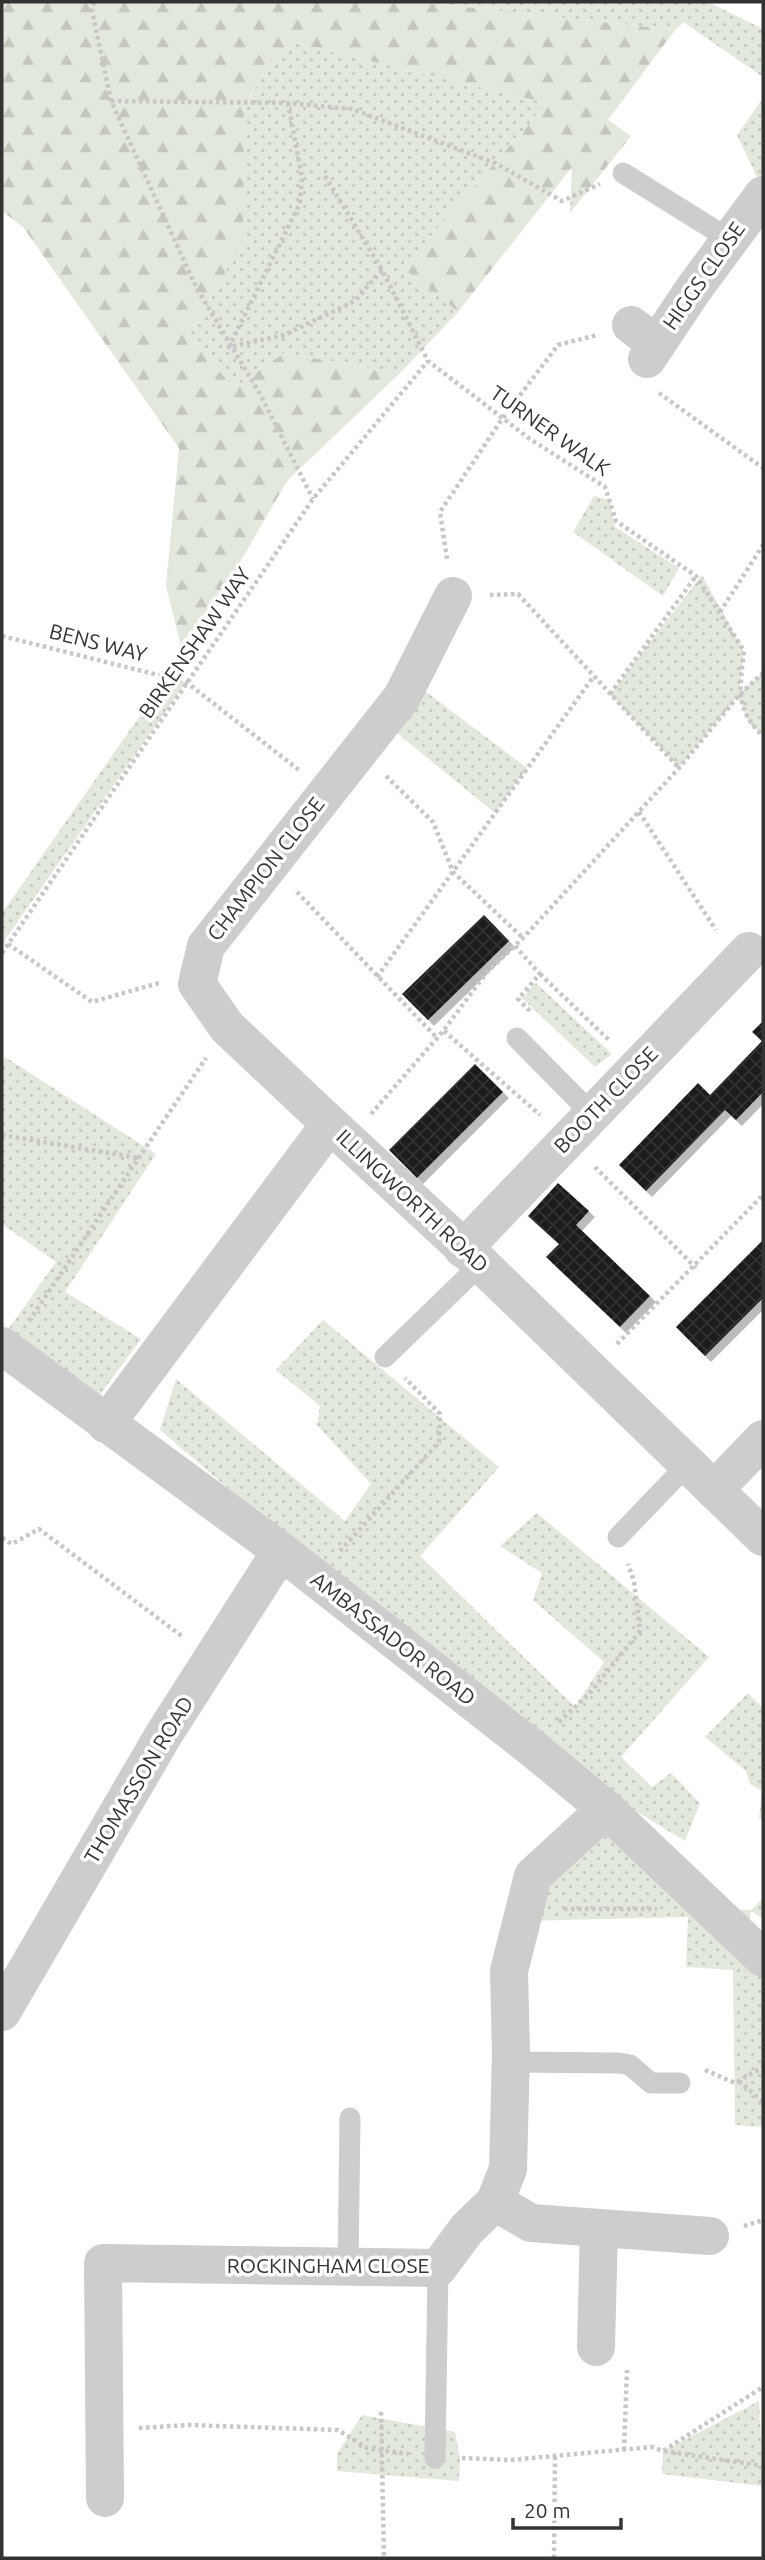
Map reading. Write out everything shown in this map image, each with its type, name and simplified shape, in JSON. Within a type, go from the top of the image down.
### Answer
[{"type":"street","name":"HIGGS CLOSE","points":[[645,343],[763,195]]},
{"type":"street","name":"CHAMPION CLOSE","points":[[200,969],[205,946],[402,696],[453,596]]},
{"type":"street","name":"BOOTH CLOSE","points":[[472,1256],[580,1127],[743,957]]},
{"type":"street","points":[[200,969],[197,984],[227,1027],[339,1133]]},
{"type":"street","name":"ILLINGWORTH ROAD","points":[[106,1424],[339,1133],[472,1256],[763,1537]]},
{"type":"street","name":"AMBASSADOR ROAD","points":[[5,1348],[281,1550],[532,1748],[606,1809],[763,1958]]},
{"type":"street","points":[[714,1490],[763,1439]]},
{"type":"street","name":"THOMASSON ROAD","points":[[2,2012],[211,1658],[281,1550]]},
{"type":"street","name":"ROCKINGHAM CLOSE","points":[[105,2498],[103,2263],[438,2268],[467,2229],[495,2202],[508,2169],[511,2062],[509,1971],[533,1876],[606,1809]]},
{"type":"street","points":[[495,2202],[531,2223],[710,2236]]},
{"type":"street","points":[[596,2347],[599,2228]]},
{"type":"lane","points":[[623,173],[729,239]]},
{"type":"lane","points":[[517,1038],[580,1127]]},
{"type":"lane","points":[[385,1357],[472,1256]]},
{"type":"lane","points":[[618,1537],[688,1464]]},
{"type":"lane","points":[[511,2062],[630,2064],[651,2083],[680,2083]]},
{"type":"lane","points":[[348,2267],[350,2118]]},
{"type":"lane","points":[[435,2458],[438,2268]]},
{"type":"path","points":[[94,2],[92,11],[111,101],[196,287],[229,347],[260,394],[313,499]]},
{"type":"path","points":[[111,101],[288,103],[352,108],[495,163],[562,201],[623,173]]},
{"type":"path","points":[[229,347],[300,203],[302,178],[288,103]]},
{"type":"path","points":[[325,176],[382,270],[428,361]]},
{"type":"path","points":[[229,347],[284,335],[355,301],[382,270]]},
{"type":"path","points":[[679,768],[518,594],[453,596],[440,512],[502,419],[558,345],[645,343],[636,376],[763,468]]},
{"type":"path","name":"TURNER WALK","points":[[428,361],[502,419],[605,487],[617,521],[696,576],[744,651],[739,695]]},
{"type":"path","name":"BIRKENSHAW WAY","points":[[2,953],[313,499],[428,361]]},
{"type":"path","points":[[720,612],[763,545]]},
{"type":"path","points":[[610,694],[696,576]]},
{"type":"path","name":"BENS WAY","points":[[2,636],[186,682]]},
{"type":"path","points":[[339,1133],[437,1038],[488,972],[523,938],[639,812],[739,695],[763,673]]},
{"type":"path","points":[[377,977],[594,676]]},
{"type":"path","points":[[186,682],[327,792]]},
{"type":"path","points":[[739,695],[749,723],[763,736]]},
{"type":"path","points":[[356,755],[386,776],[433,822],[453,872],[523,938]]},
{"type":"path","points":[[639,812],[743,957]]},
{"type":"path","points":[[269,865],[437,1038]]},
{"type":"path","points":[[8,944],[92,1002],[200,969]]},
{"type":"path","points":[[515,946],[540,974],[637,1067]]},
{"type":"path","points":[[537,1017],[518,999],[540,974]]},
{"type":"path","points":[[5,1348],[227,1027]]},
{"type":"path","points":[[444,1030],[580,1127],[696,1268]]},
{"type":"path","points":[[2,1135],[138,1158]]},
{"type":"path","points":[[590,1370],[696,1268],[763,1195]]},
{"type":"path","points":[[316,1578],[439,1442],[440,1414],[385,1357]]},
{"type":"path","points":[[2,1538],[12,1544],[39,1529],[211,1658]]},
{"type":"path","points":[[532,1748],[589,1694],[640,1631],[634,1581],[618,1537]]},
{"type":"path","points":[[524,1910],[714,1909]]},
{"type":"path","points":[[739,2081],[763,2102]]},
{"type":"path","points":[[596,2347],[627,2352],[624,2450]]},
{"type":"path","points":[[663,2451],[763,2387]]},
{"type":"path","points":[[381,2412],[384,2558]]},
{"type":"path","points":[[153,2427],[338,2430],[367,2448],[435,2458],[510,2460],[652,2447],[763,2466]]},
{"type":"path","points":[[554,2558],[555,2456]]},
{"type":"green space","points":[[2,2],[420,2],[675,30],[608,120],[631,136],[570,213],[572,167],[458,312],[403,268],[547,103],[295,43],[272,56],[244,108],[243,241],[189,336],[234,388],[284,353],[400,373],[287,481],[229,581],[181,646],[166,586],[179,448],[23,227],[2,211]]},
{"type":"green space","points":[[420,2],[708,2],[763,29],[763,77],[683,22],[675,30]]},
{"type":"green space","points":[[295,43],[547,103],[403,268],[458,312],[400,373],[284,353],[234,388],[189,336],[242,241],[244,108],[272,56]]},
{"type":"green space","points":[[763,98],[763,190],[737,135]]},
{"type":"green space","points":[[594,496],[610,500],[615,527],[679,568],[663,596],[573,532]]},
{"type":"green space","points":[[702,575],[744,651],[739,694],[763,673],[763,736],[749,723],[738,696],[679,768],[610,694]]},
{"type":"green space","points":[[167,677],[186,682],[2,944],[2,913]]},
{"type":"green space","points":[[421,688],[527,768],[495,813],[392,729]]},
{"type":"green space","points":[[536,983],[612,1054],[595,1067],[522,998]]},
{"type":"green space","points":[[5,1057],[156,1154],[65,1292],[141,1339],[88,1411],[2,1338],[56,1262],[2,1224],[2,1063]]},
{"type":"green space","points":[[323,1320],[499,1467],[420,1556],[575,1707],[604,1662],[533,1600],[542,1573],[500,1546],[537,1513],[709,1657],[621,1757],[652,1787],[671,1773],[700,1803],[685,1841],[532,1748],[160,1430],[176,1379],[345,1521],[371,1484],[317,1425],[320,1406],[276,1370]]},
{"type":"green space","points":[[748,1693],[763,1708],[763,1821],[759,1818],[762,1791],[750,1784],[746,1771],[705,1737]]},
{"type":"green space","points":[[606,1809],[714,1909],[751,1910],[763,1898],[763,1919],[751,1911],[746,1939],[763,1958],[763,2127],[735,2125],[733,1970],[686,1967],[688,1917],[522,1921]]},
{"type":"green space","points":[[759,2401],[763,2486],[662,2474],[663,2451]]},
{"type":"green space","points":[[362,2415],[455,2432],[460,2458],[459,2481],[337,2471],[337,2454]]},
{"type":"building","points":[[484,915],[509,941],[428,1020],[402,994]]},
{"type":"building","points":[[763,1021],[763,1092],[736,1120],[725,1110],[646,1191],[619,1165],[698,1083],[710,1095],[762,1041],[752,1032]]},
{"type":"building","points":[[475,1064],[503,1092],[417,1178],[389,1150]]},
{"type":"building","points":[[558,1183],[589,1211],[576,1225],[650,1296],[620,1327],[546,1257],[559,1244],[528,1216]]},
{"type":"building","points":[[763,1240],[763,1298],[705,1356],[676,1327]]}]
